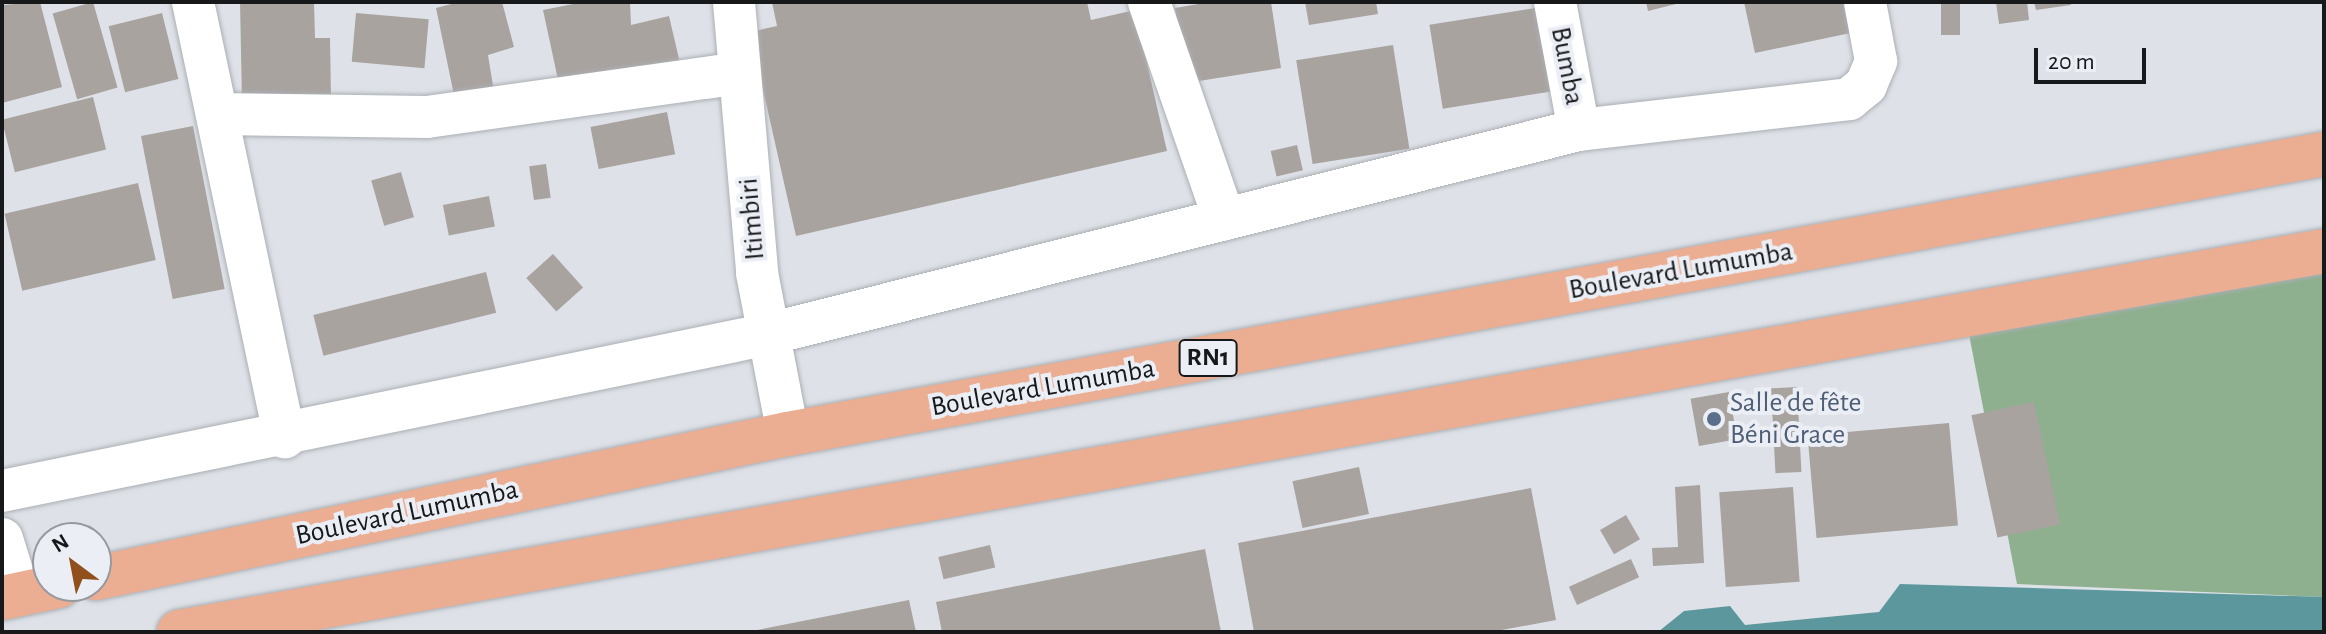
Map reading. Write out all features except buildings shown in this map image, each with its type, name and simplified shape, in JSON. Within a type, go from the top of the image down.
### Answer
[{"type":"highway","name":"Boulevard Lumumba","points":[[112,575],[788,434],[2324,154]]},
{"type":"highway","points":[[179,632],[2324,251]]},
{"type":"street","points":[[193,2],[285,437]]},
{"type":"street","name":"Itimbiri","points":[[734,2],[739,73],[769,334],[788,434]]},
{"type":"street","points":[[1149,2],[1224,219]]},
{"type":"street","name":"Bumba","points":[[1555,2],[1579,130]]},
{"type":"street","points":[[2,491],[285,437],[769,334],[1579,130],[1849,99],[1866,85],[1876,61],[1865,2]]},
{"type":"street","points":[[217,114],[427,117],[739,73]]},
{"type":"street","points":[[2,539],[27,593]]},
{"type":"green space","points":[[2324,253],[2324,597],[2017,584],[1968,329]]},
{"type":"water","points":[[1900,584],[2324,597],[2324,632],[1658,632],[1684,611],[1730,606],[1745,625],[1879,612]]},
{"type":"place","name":"Salle de fête Béni Grace","points":[[1714,419]]}]
